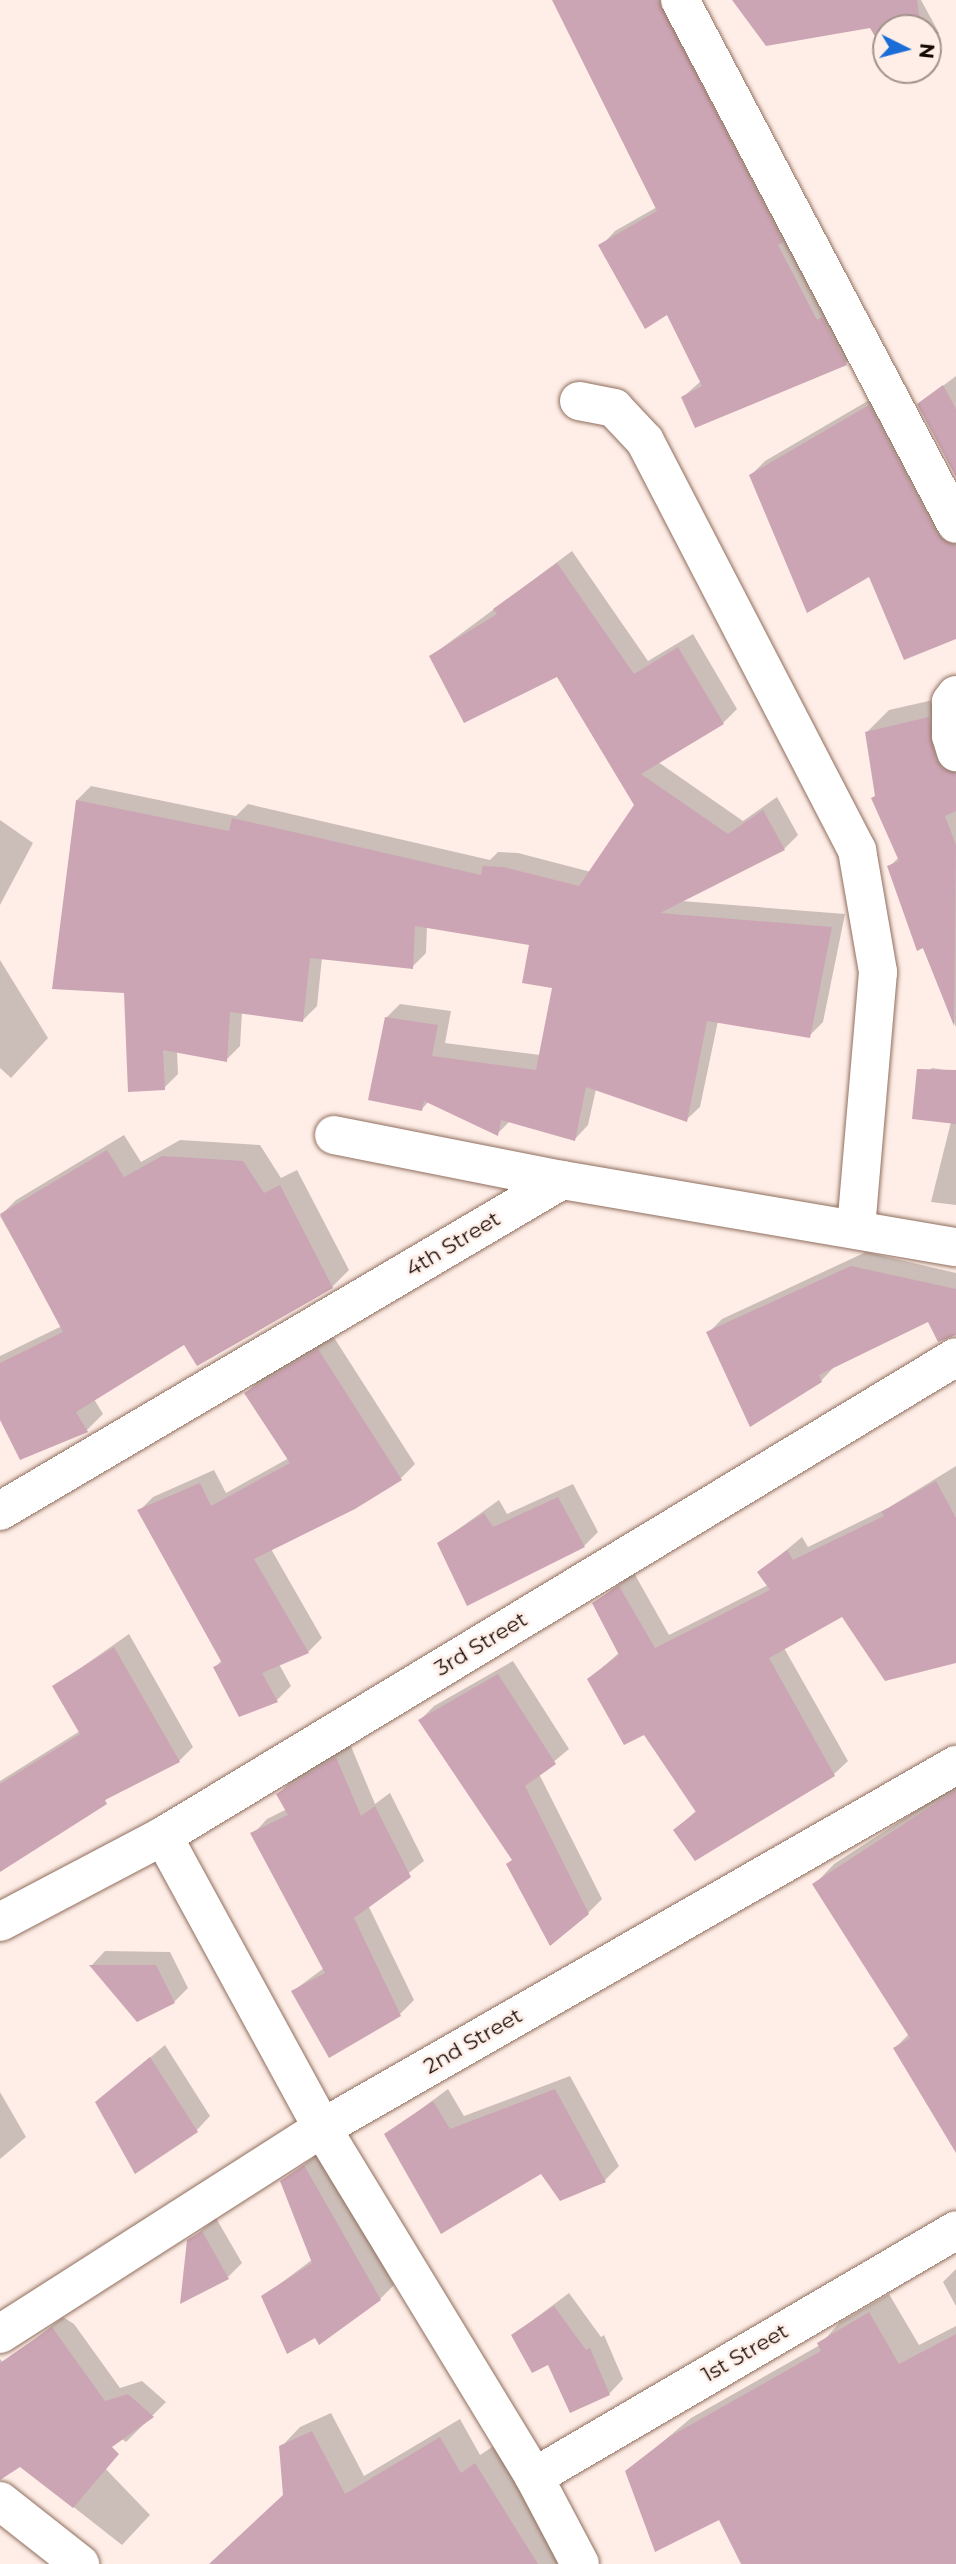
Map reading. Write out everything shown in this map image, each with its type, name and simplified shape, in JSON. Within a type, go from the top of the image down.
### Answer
[{"type":"street","points":[[680,0],[956,524]]},
{"type":"street","points":[[579,401],[614,408],[645,442],[857,850],[878,972],[856,1229]]},
{"type":"street","points":[[956,695],[951,702],[951,736],[956,752]]},
{"type":"street","points":[[334,1135],[562,1180],[956,1247]]},
{"type":"street","name":"4th Street","points":[[0,1511],[562,1180]]},
{"type":"street","name":"3rd Street","points":[[0,1922],[163,1836],[956,1357]]},
{"type":"street","name":"2nd Street","points":[[0,2334],[322,2128],[956,1765]]},
{"type":"street","points":[[163,1836],[322,2128],[534,2477],[580,2564]]},
{"type":"street","name":"1st Street","points":[[534,2477],[956,2230]]},
{"type":"street","points":[[0,2501],[80,2564]]},
{"type":"building","points":[[552,0],[658,0],[783,242],[778,245],[817,320],[822,317],[847,365],[695,428],[681,397],[702,386],[667,315],[645,329],[598,245],[657,211]]},
{"type":"building","points":[[732,0],[917,0],[919,14],[872,14],[872,31],[870,28],[766,46]]},
{"type":"building","points":[[943,385],[956,409],[956,477],[917,404]]},
{"type":"building","points":[[869,405],[937,534],[956,546],[956,639],[904,660],[869,577],[807,613],[749,475]]},
{"type":"building","points":[[557,563],[634,674],[678,647],[724,724],[641,774],[728,834],[763,810],[785,850],[660,913],[832,927],[810,1038],[707,1021],[687,1122],[586,1087],[575,1141],[501,1120],[498,1136],[424,1101],[422,1111],[368,1100],[385,1017],[438,1025],[432,1056],[536,1070],[552,988],[522,983],[529,945],[415,926],[413,969],[310,958],[303,1022],[230,1012],[227,1062],[163,1050],[165,1090],[128,1092],[124,993],[52,989],[76,800],[229,831],[232,818],[481,875],[483,866],[503,867],[579,886],[634,805],[557,677],[464,723],[429,656],[497,614],[493,609]]},
{"type":"building","points":[[929,717],[935,759],[942,768],[956,773],[956,811],[945,816],[956,845],[954,1026],[923,948],[917,951],[887,866],[899,861],[871,798],[875,796],[865,732]]},
{"type":"building","points":[[917,1069],[956,1070],[956,1124],[912,1119]]},
{"type":"building","points":[[107,1150],[124,1177],[162,1156],[243,1161],[264,1193],[280,1185],[333,1288],[197,1366],[184,1345],[76,1412],[88,1432],[20,1460],[0,1420],[0,1363],[63,1332],[0,1214]]},
{"type":"building","points":[[851,1266],[956,1289],[956,1335],[938,1342],[928,1322],[819,1375],[822,1382],[750,1427],[706,1332]]},
{"type":"building","points":[[318,1349],[402,1480],[355,1509],[254,1559],[309,1653],[262,1673],[278,1702],[239,1717],[213,1667],[222,1663],[137,1510],[200,1483],[211,1506],[290,1463],[244,1393]]},
{"type":"building","points":[[936,1481],[956,1518],[956,1663],[885,1681],[842,1617],[769,1658],[835,1776],[695,1861],[673,1830],[696,1812],[644,1735],[624,1745],[587,1679],[619,1655],[592,1603],[619,1586],[655,1648],[770,1590],[757,1572],[787,1550],[793,1560],[884,1516],[881,1512]]},
{"type":"building","points":[[558,1497],[585,1547],[467,1606],[437,1543],[484,1513],[493,1527]]},
{"type":"building","points":[[114,1647],[180,1762],[105,1800],[107,1804],[0,1872],[0,1784],[80,1734],[52,1686]]},
{"type":"building","points":[[498,1674],[556,1764],[525,1786],[589,1914],[550,1946],[506,1864],[512,1860],[418,1720]]},
{"type":"building","points":[[336,1757],[361,1816],[375,1806],[411,1877],[354,1918],[401,2016],[329,2058],[291,1991],[325,1973],[250,1833],[288,1815],[276,1794]]},
{"type":"building","points":[[956,1790],[956,2153],[893,2048],[910,2038],[812,1884]]},
{"type":"building","points":[[89,1965],[156,1965],[175,2003],[137,2022]]},
{"type":"building","points":[[150,2057],[198,2132],[135,2174],[95,2102]]},
{"type":"building","points":[[555,2089],[606,2182],[560,2201],[541,2174],[441,2234],[384,2134],[433,2101],[450,2129]]},
{"type":"building","points":[[304,2165],[381,2300],[319,2345],[315,2338],[287,2354],[261,2296],[312,2263],[280,2181]]},
{"type":"building","points":[[202,2231],[229,2279],[180,2304],[187,2240]]},
{"type":"building","points":[[554,2306],[586,2350],[590,2348],[610,2395],[570,2413],[548,2365],[532,2373],[511,2335]]},
{"type":"building","points":[[869,2312],[899,2364],[956,2334],[956,2564],[741,2564],[719,2520],[655,2552],[625,2471],[669,2437],[821,2351],[817,2343]]},
{"type":"building","points":[[52,2327],[105,2401],[128,2394],[154,2417],[112,2447],[119,2454],[73,2508],[20,2467],[0,2480],[0,2363]]},
{"type":"building","points":[[312,2431],[345,2494],[440,2437],[461,2473],[475,2463],[538,2564],[209,2564],[283,2495],[279,2446]]}]
